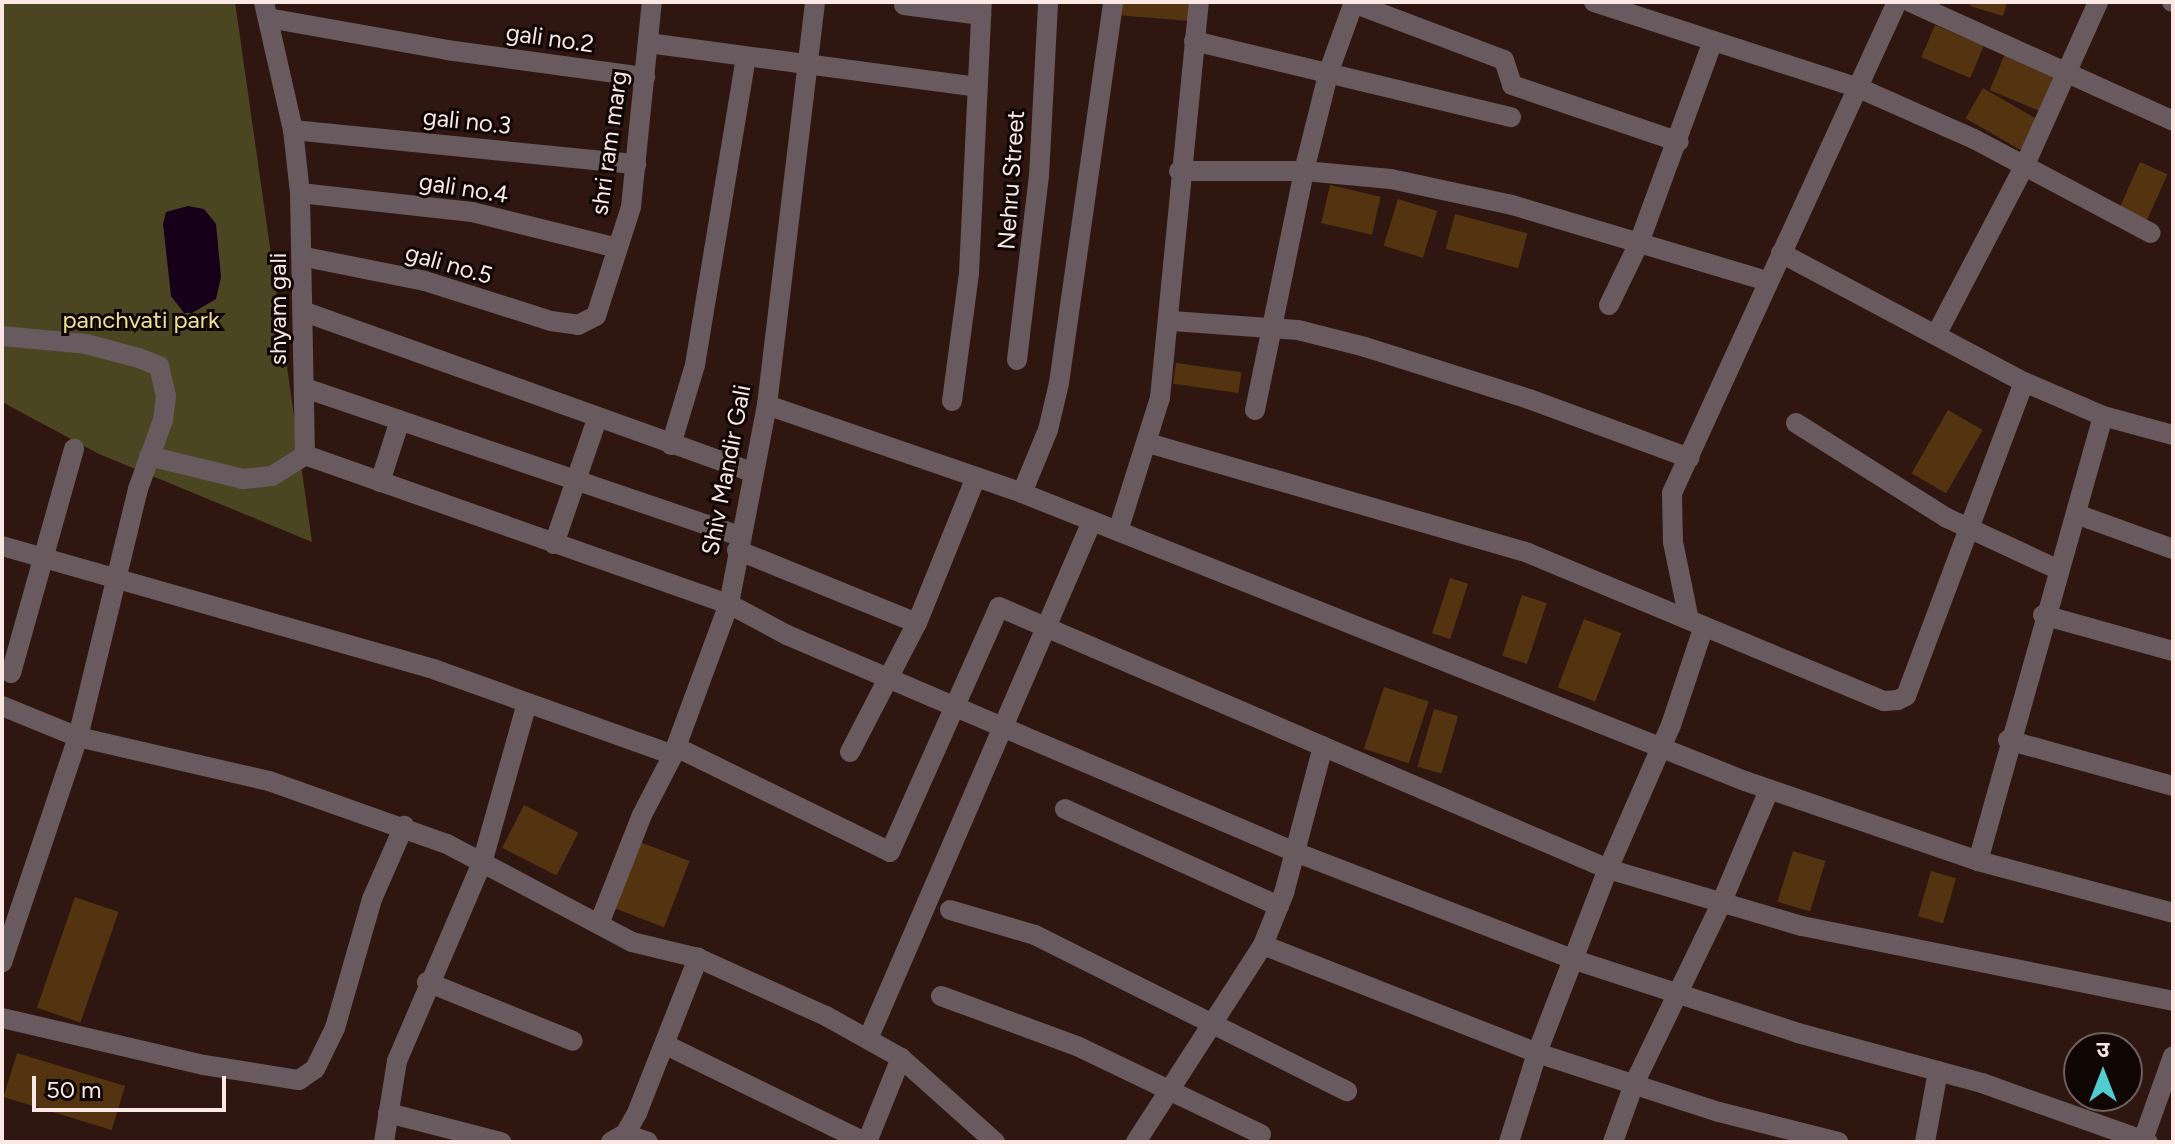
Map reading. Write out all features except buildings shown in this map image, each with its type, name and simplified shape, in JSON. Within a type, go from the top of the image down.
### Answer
[{"type":"street","name":"shri ram marg","points":[[578,325],[596,316],[607,293],[617,248],[631,207],[652,2]]},
{"type":"street","name":"Shiv Mandir Gali","points":[[599,924],[642,815],[675,751],[729,604],[738,543],[767,405],[815,2]]},
{"type":"street","name":"Nehru Street","points":[[1017,360],[1039,176],[1048,2]]},
{"type":"street","points":[[1022,493],[1048,430],[1059,383],[1113,2]]},
{"type":"street","points":[[1118,531],[1148,443],[1172,321],[1179,171],[1199,2]]},
{"type":"street","points":[[1255,410],[1304,171],[1329,71],[1353,2],[1504,60],[1512,85],[1679,142]]},
{"type":"street","points":[[1594,2],[1859,88],[2024,167],[2151,233]]},
{"type":"street","points":[[1509,1142],[1537,1053],[1608,869],[1662,746],[1697,623],[1672,512],[1672,493],[1897,2]]},
{"type":"street","points":[[1910,2],[2070,70],[2173,121]]},
{"type":"street","points":[[1936,335],[2024,167],[2098,2]]},
{"type":"street","points":[[904,5],[981,8],[969,273],[952,401]]},
{"type":"street","name":"gali no.2","points":[[266,10],[447,50],[645,77]]},
{"type":"street","name":"shyam gali","points":[[266,10],[293,130],[300,193],[305,257],[305,455]]},
{"type":"street","points":[[1194,41],[1511,117]]},
{"type":"street","points":[[1609,305],[1639,243],[1679,142],[1713,41]]},
{"type":"street","points":[[648,43],[977,87]]},
{"type":"street","points":[[671,445],[695,365],[746,57]]},
{"type":"street","name":"gali no.3","points":[[293,130],[636,164]]},
{"type":"street","points":[[1179,171],[1304,171],[1391,179],[1512,205],[1767,281]]},
{"type":"street","name":"gali no.4","points":[[300,193],[472,212],[617,248]]},
{"type":"street","points":[[1781,253],[2024,382],[2103,416],[2173,435]]},
{"type":"street","name":"gali no.5","points":[[305,257],[425,281],[578,325]]},
{"type":"street","points":[[305,312],[752,472]]},
{"type":"street","points":[[1172,321],[1274,328],[1434,366],[1689,458]]},
{"type":"street","points":[[2,336],[86,344],[159,366],[166,396],[116,576],[78,737],[2,963]]},
{"type":"street","points":[[1148,443],[1528,553],[1884,701],[1906,696],[2024,382]]},
{"type":"street","points":[[305,388],[576,480],[738,543],[917,623]]},
{"type":"street","points":[[767,405],[1022,493],[1769,790],[1978,861],[2173,913]]},
{"type":"street","points":[[1978,861],[2043,615],[2079,515],[2103,416]]},
{"type":"street","points":[[554,544],[597,419]]},
{"type":"street","points":[[380,482],[400,420]]},
{"type":"street","points":[[1796,423],[1969,528],[2059,570]]},
{"type":"street","points":[[11,673],[74,449]]},
{"type":"street","points":[[149,456],[243,479],[272,476],[305,455],[729,604],[888,678],[1295,852],[1575,960],[1798,1033],[1938,1071],[2146,1141],[2173,1056]]},
{"type":"street","points":[[850,752],[917,623],[976,477]]},
{"type":"street","points":[[2079,515],[2173,549]]},
{"type":"street","points":[[868,1039],[1092,521]]},
{"type":"street","points":[[2,546],[116,576],[436,670],[675,751],[890,852],[999,607],[1608,869],[1720,906],[2173,1001]]},
{"type":"street","points":[[2043,615],[2173,651]]},
{"type":"street","points":[[384,1142],[397,1061],[427,982],[482,863],[527,703]]},
{"type":"street","points":[[2,706],[78,737],[269,781],[404,826],[632,942],[698,958],[868,1039],[901,1058],[995,1142]]},
{"type":"street","points":[[2008,740],[2173,786]]},
{"type":"street","points":[[1136,1142],[1172,1091],[1263,945],[1279,906],[1323,746]]},
{"type":"street","points":[[1613,1142],[1634,1084],[1720,906],[1769,790]]},
{"type":"street","points":[[1065,809],[1279,906]]},
{"type":"street","points":[[2,1018],[204,1065],[299,1080],[315,1069],[335,1028],[372,899],[404,826]]},
{"type":"street","points":[[950,910],[1035,935],[1347,1091]]},
{"type":"street","points":[[1263,945],[1537,1053],[1796,1137],[1838,1142]]},
{"type":"street","points":[[648,1142],[616,1140],[666,1045],[698,958]]},
{"type":"street","points":[[427,982],[573,1041]]},
{"type":"street","points":[[941,996],[1077,1046],[1261,1134]]},
{"type":"street","points":[[666,1045],[866,1142],[901,1058]]},
{"type":"street","points":[[1925,1142],[1938,1071]]},
{"type":"street","points":[[388,1113],[501,1142]]},
{"type":"green space","name":"panchvati park","points":[[2,2],[235,2],[312,542],[99,454],[2,402]]},
{"type":"shaded area","points":[[188,206],[204,209],[216,224],[221,277],[216,299],[192,313],[184,313],[171,296],[163,224],[166,212]]}]
